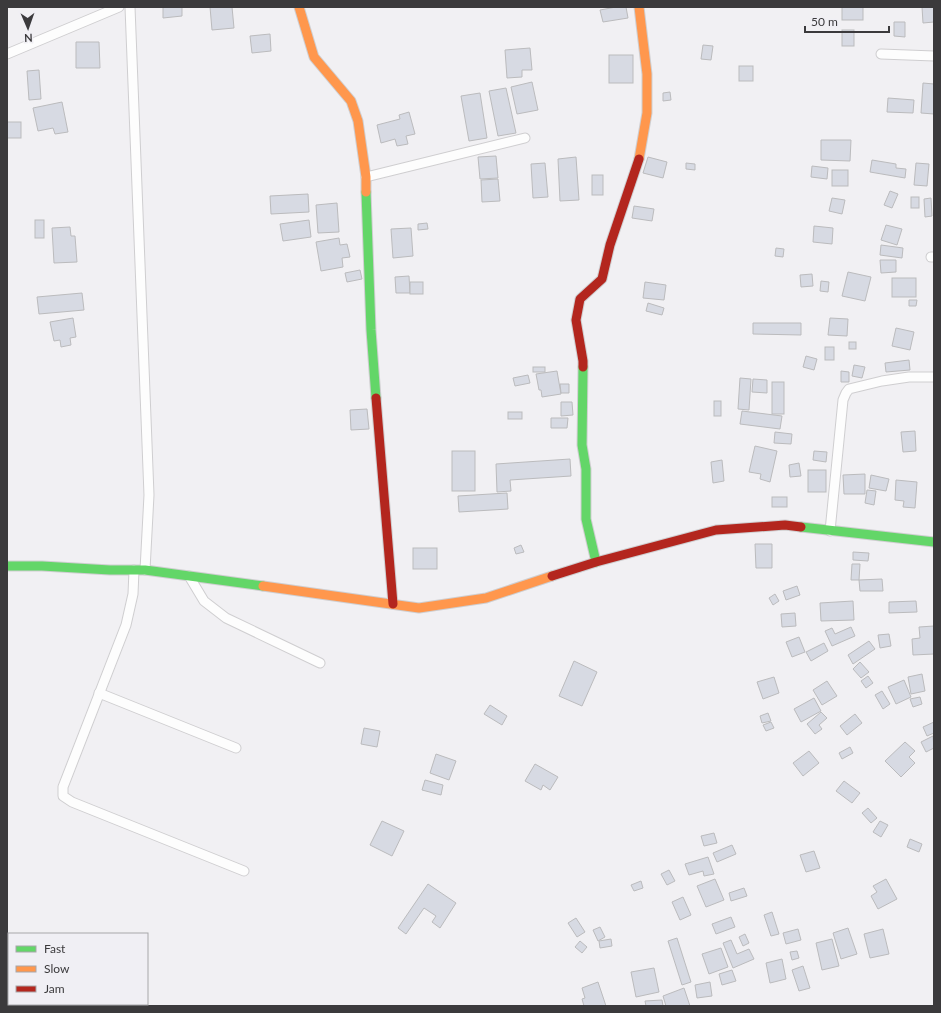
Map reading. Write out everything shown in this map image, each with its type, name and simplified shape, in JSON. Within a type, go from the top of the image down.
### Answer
[{"type":"street","points":[[7,54],[120,7]]},
{"type":"street","points":[[130,7],[149,495],[145,570]]},
{"type":"street","points":[[298,7],[314,57],[351,101],[358,121],[366,177],[371,330],[393,604]]},
{"type":"street","points":[[596,562],[586,519],[586,469],[582,445],[584,361],[576,320],[580,299],[602,279],[610,245],[638,162],[647,113],[647,74],[639,7]]},
{"type":"street","points":[[881,54],[934,56]]},
{"type":"street","points":[[366,177],[525,138]]},
{"type":"street","points":[[830,531],[843,400],[846,393],[849,389],[882,381],[909,377],[934,377]]},
{"type":"street","points":[[7,566],[145,570],[419,608],[486,598],[596,562],[716,530],[785,525],[934,542]]},
{"type":"street","points":[[134,570],[133,594],[126,625],[63,787],[63,796],[72,802],[244,871]]},
{"type":"street","points":[[189,576],[204,601],[226,618],[320,663]]},
{"type":"street","points":[[99,692],[236,748]]},
{"type":"building","points":[[163,7],[182,7],[182,16],[163,18]]},
{"type":"building","points":[[210,7],[232,7],[234,28],[212,30]]},
{"type":"building","points":[[626,7],[628,18],[603,22],[600,10]]},
{"type":"building","points":[[842,7],[863,7],[863,20],[842,20]]},
{"type":"building","points":[[922,7],[934,7],[934,22],[923,23]]},
{"type":"building","points":[[894,22],[905,22],[905,37],[894,36]]},
{"type":"building","points":[[842,30],[854,30],[854,46],[842,46]]},
{"type":"building","points":[[270,34],[271,51],[252,53],[250,36]]},
{"type":"building","points":[[76,42],[99,42],[100,68],[76,68]]},
{"type":"building","points":[[703,45],[713,46],[711,60],[701,59]]},
{"type":"building","points":[[530,48],[532,70],[522,70],[522,77],[507,78],[505,50]]},
{"type":"building","points":[[609,55],[633,55],[633,83],[609,83]]},
{"type":"building","points":[[739,66],[753,66],[753,81],[739,81]]},
{"type":"building","points":[[39,70],[41,99],[29,100],[27,71]]},
{"type":"building","points":[[532,82],[538,110],[517,114],[511,87]]},
{"type":"building","points":[[923,83],[934,84],[934,114],[921,113]]},
{"type":"building","points":[[506,88],[516,133],[498,136],[489,91]]},
{"type":"building","points":[[670,92],[671,100],[663,101],[663,93]]},
{"type":"building","points":[[480,93],[487,138],[469,141],[461,96]]},
{"type":"building","points":[[888,98],[914,100],[913,113],[887,112]]},
{"type":"building","points":[[62,102],[68,132],[55,134],[53,128],[38,131],[33,108]]},
{"type":"building","points":[[409,112],[415,134],[406,136],[408,144],[397,146],[395,139],[381,143],[377,125],[400,119],[399,115]]},
{"type":"building","points":[[7,122],[21,122],[21,138],[7,138]]},
{"type":"building","points":[[821,140],[851,140],[850,161],[821,160]]},
{"type":"building","points":[[496,156],[498,178],[480,179],[478,157]]},
{"type":"building","points":[[576,157],[579,200],[560,201],[558,159]]},
{"type":"building","points":[[648,157],[667,162],[663,178],[643,173]]},
{"type":"building","points":[[872,160],[896,164],[896,168],[906,169],[905,178],[870,172]]},
{"type":"building","points":[[545,163],[548,197],[533,198],[531,164]]},
{"type":"building","points":[[686,163],[695,164],[695,170],[686,169]]},
{"type":"building","points":[[916,163],[929,164],[927,186],[914,185]]},
{"type":"building","points":[[812,166],[828,168],[827,179],[811,177]]},
{"type":"building","points":[[832,170],[848,170],[848,186],[832,186]]},
{"type":"building","points":[[592,175],[603,175],[603,195],[592,195]]},
{"type":"building","points":[[498,179],[500,201],[482,202],[481,180]]},
{"type":"building","points":[[890,191],[898,194],[892,208],[884,205]]},
{"type":"building","points":[[308,194],[309,212],[271,214],[270,196]]},
{"type":"building","points":[[911,197],[919,197],[919,208],[911,208]]},
{"type":"building","points":[[832,198],[845,200],[842,214],[829,211]]},
{"type":"building","points":[[931,198],[932,216],[925,217],[924,199]]},
{"type":"building","points":[[337,203],[339,232],[318,233],[316,205]]},
{"type":"building","points":[[634,206],[654,209],[652,221],[632,218]]},
{"type":"building","points":[[35,220],[44,220],[44,238],[35,238]]},
{"type":"building","points":[[309,220],[311,237],[283,241],[280,224]]},
{"type":"building","points":[[427,223],[428,229],[418,230],[418,224]]},
{"type":"building","points":[[886,225],[902,229],[897,245],[881,240]]},
{"type":"building","points":[[814,226],[833,228],[832,244],[813,242]]},
{"type":"building","points":[[70,227],[71,236],[75,236],[77,262],[54,263],[52,228]]},
{"type":"building","points":[[411,228],[413,256],[393,258],[391,229]]},
{"type":"building","points":[[339,238],[340,245],[347,244],[350,257],[342,258],[343,267],[321,271],[316,242]]},
{"type":"building","points":[[881,245],[903,248],[902,258],[880,255]]},
{"type":"building","points":[[776,248],[784,249],[783,257],[775,256]]},
{"type":"building","points":[[880,260],[896,260],[896,272],[881,273]]},
{"type":"building","points":[[360,270],[362,279],[347,282],[345,273]]},
{"type":"building","points":[[848,272],[871,277],[865,301],[842,296]]},
{"type":"building","points":[[812,274],[813,286],[801,287],[800,275]]},
{"type":"building","points":[[409,276],[410,293],[396,293],[395,277]]},
{"type":"building","points":[[892,278],[916,278],[916,297],[892,297]]},
{"type":"building","points":[[821,281],[829,282],[828,292],[820,291]]},
{"type":"building","points":[[410,282],[423,282],[423,294],[410,294]]},
{"type":"building","points":[[645,282],[666,285],[664,300],[643,298]]},
{"type":"building","points":[[82,293],[84,310],[39,314],[37,297]]},
{"type":"building","points":[[909,300],[917,300],[916,306],[909,306]]},
{"type":"building","points":[[648,303],[664,308],[662,315],[646,311]]},
{"type":"building","points":[[73,318],[76,337],[70,338],[71,345],[61,347],[60,340],[54,341],[50,322]]},
{"type":"building","points":[[830,318],[848,319],[847,336],[828,335]]},
{"type":"building","points":[[753,323],[801,323],[801,335],[753,334]]},
{"type":"building","points":[[896,328],[914,332],[910,350],[892,346]]},
{"type":"building","points":[[849,342],[856,342],[856,349],[849,349]]},
{"type":"building","points":[[825,347],[834,347],[834,360],[825,360]]},
{"type":"building","points":[[806,356],[817,359],[814,370],[803,367]]},
{"type":"building","points":[[909,360],[910,370],[886,372],[885,363]]},
{"type":"building","points":[[854,365],[865,367],[862,378],[852,376]]},
{"type":"building","points":[[533,367],[545,367],[545,372],[533,372]]},
{"type":"building","points":[[557,371],[561,394],[542,397],[536,374]]},
{"type":"building","points":[[841,371],[849,372],[849,382],[841,382]]},
{"type":"building","points":[[528,375],[530,383],[515,386],[513,378]]},
{"type":"building","points":[[740,378],[751,379],[749,410],[738,409]]},
{"type":"building","points":[[753,379],[767,380],[767,393],[752,392]]},
{"type":"building","points":[[772,382],[784,382],[784,414],[772,414]]},
{"type":"building","points":[[560,384],[569,384],[569,393],[561,393]]},
{"type":"building","points":[[714,401],[721,401],[721,416],[714,416]]},
{"type":"building","points":[[561,402],[572,402],[573,415],[561,416]]},
{"type":"building","points":[[367,409],[369,429],[351,430],[350,410]]},
{"type":"building","points":[[742,411],[782,416],[780,429],[740,424]]},
{"type":"building","points":[[508,412],[522,412],[522,419],[508,419]]},
{"type":"building","points":[[551,418],[568,418],[567,428],[551,428]]},
{"type":"building","points":[[915,431],[916,451],[903,452],[901,432]]},
{"type":"building","points":[[775,432],[792,434],[791,444],[774,443]]},
{"type":"building","points":[[755,446],[777,451],[770,482],[760,479],[761,474],[749,472]]},
{"type":"building","points":[[452,451],[475,451],[475,491],[452,491]]},
{"type":"building","points":[[814,451],[827,452],[826,462],[813,460]]},
{"type":"building","points":[[570,459],[571,476],[510,480],[511,491],[497,492],[496,464]]},
{"type":"building","points":[[722,460],[724,481],[713,483],[711,462]]},
{"type":"building","points":[[799,463],[801,476],[790,477],[789,465]]},
{"type":"building","points":[[808,470],[826,470],[826,492],[808,492]]},
{"type":"building","points":[[865,474],[865,494],[844,494],[843,475]]},
{"type":"building","points":[[871,475],[889,479],[886,491],[869,488]]},
{"type":"building","points":[[896,480],[917,482],[915,508],[903,507],[904,501],[895,500]]},
{"type":"building","points":[[867,490],[876,491],[874,505],[865,503]]},
{"type":"building","points":[[507,493],[508,509],[459,512],[458,496]]},
{"type":"building","points":[[772,497],[787,497],[787,507],[772,507]]},
{"type":"building","points":[[755,544],[772,544],[772,568],[756,568]]},
{"type":"building","points":[[521,545],[524,552],[516,554],[514,548]]},
{"type":"building","points":[[413,548],[437,548],[437,569],[413,569]]},
{"type":"building","points":[[853,552],[869,553],[868,561],[853,560]]},
{"type":"building","points":[[852,564],[860,564],[859,580],[851,580]]},
{"type":"building","points":[[882,579],[883,591],[860,591],[859,580]]},
{"type":"building","points":[[797,586],[800,595],[786,600],[783,591]]},
{"type":"building","points":[[775,594],[779,601],[773,605],[769,598]]},
{"type":"building","points":[[853,601],[854,620],[821,621],[820,603]]},
{"type":"building","points":[[916,601],[917,612],[889,613],[889,602]]},
{"type":"building","points":[[795,613],[796,626],[782,627],[781,614]]},
{"type":"building","points":[[934,626],[934,654],[913,655],[912,639],[920,638],[919,627]]},
{"type":"building","points":[[851,627],[855,636],[832,646],[825,631],[832,628],[835,634]]},
{"type":"building","points":[[889,634],[891,646],[880,648],[878,635]]},
{"type":"building","points":[[799,637],[805,652],[792,657],[786,642]]},
{"type":"building","points":[[869,641],[875,649],[853,664],[848,655]]},
{"type":"building","points":[[824,643],[828,651],[811,661],[806,652]]},
{"type":"building","points":[[574,661],[597,672],[582,706],[559,696]]},
{"type":"building","points":[[860,662],[869,672],[861,678],[853,669]]},
{"type":"building","points":[[922,674],[925,691],[911,694],[908,677]]},
{"type":"building","points":[[868,676],[873,683],[866,688],[861,681]]},
{"type":"building","points":[[774,677],[779,693],[763,699],[757,682]]},
{"type":"building","points":[[904,680],[911,697],[896,704],[888,687]]},
{"type":"building","points":[[827,681],[837,696],[822,705],[813,690]]},
{"type":"building","points":[[882,691],[890,704],[883,709],[875,695]]},
{"type":"building","points":[[920,697],[922,704],[913,707],[910,699]]},
{"type":"building","points":[[814,698],[821,711],[801,722],[794,709]]},
{"type":"building","points":[[490,705],[507,716],[502,725],[484,714]]},
{"type":"building","points":[[821,712],[827,718],[819,725],[822,729],[815,734],[807,724]]},
{"type":"building","points":[[768,713],[771,721],[762,723],[760,716]]},
{"type":"building","points":[[855,714],[862,723],[847,735],[840,726]]},
{"type":"building","points":[[771,722],[774,728],[766,731],[763,725]]},
{"type":"building","points":[[934,722],[934,733],[927,736],[923,727]]},
{"type":"building","points":[[364,728],[380,731],[377,747],[361,744]]},
{"type":"building","points":[[933,736],[934,748],[926,752],[921,742]]},
{"type":"building","points":[[905,742],[915,751],[909,757],[915,763],[901,777],[885,761]]},
{"type":"building","points":[[850,747],[853,753],[842,759],[839,753]]},
{"type":"building","points":[[809,751],[819,763],[803,776],[793,763]]},
{"type":"building","points":[[436,754],[456,761],[449,780],[430,773]]},
{"type":"building","points":[[535,764],[558,777],[550,790],[543,785],[541,790],[525,781]]},
{"type":"building","points":[[425,780],[443,785],[441,795],[422,790]]},
{"type":"building","points":[[844,781],[860,793],[852,803],[836,791]]},
{"type":"building","points":[[868,808],[877,818],[871,823],[862,813]]},
{"type":"building","points":[[382,821],[404,831],[392,856],[370,845]]},
{"type":"building","points":[[880,821],[888,825],[881,837],[873,832]]},
{"type":"building","points":[[714,833],[717,843],[704,846],[701,836]]},
{"type":"building","points":[[910,839],[922,844],[919,852],[907,847]]},
{"type":"building","points":[[732,845],[736,854],[717,862],[713,853]]},
{"type":"building","points":[[814,851],[820,868],[806,872],[800,855]]},
{"type":"building","points":[[708,857],[714,874],[704,876],[703,871],[689,875],[685,864]]},
{"type":"building","points":[[669,870],[675,881],[667,885],[661,874]]},
{"type":"building","points":[[715,879],[724,900],[706,907],[697,886]]},
{"type":"building","points":[[886,879],[897,899],[878,909],[871,896],[877,892],[873,886]]},
{"type":"building","points":[[641,881],[643,888],[634,891],[631,885]]},
{"type":"building","points":[[428,884],[456,903],[440,928],[432,922],[436,916],[424,908],[406,934],[398,928]]},
{"type":"building","points":[[744,888],[747,896],[731,901],[729,893]]},
{"type":"building","points":[[683,897],[691,915],[680,920],[672,902]]},
{"type":"building","points":[[772,912],[779,934],[771,936],[764,915]]},
{"type":"building","points":[[731,917],[735,927],[716,934],[712,924]]},
{"type":"building","points":[[576,918],[585,932],[577,937],[568,923]]},
{"type":"building","points":[[600,927],[605,937],[598,941],[593,930]]},
{"type":"building","points":[[848,928],[857,954],[841,959],[833,933]]},
{"type":"building","points":[[798,929],[801,940],[786,944],[783,933]]},
{"type":"building","points":[[883,929],[889,954],[870,958],[864,934]]},
{"type":"building","points":[[745,934],[749,943],[743,946],[739,937]]},
{"type":"building","points":[[677,938],[691,982],[682,985],[668,941]]},
{"type":"building","points":[[611,939],[612,946],[600,948],[599,941]]},
{"type":"building","points":[[832,939],[839,966],[822,970],[816,943]]},
{"type":"building","points":[[731,940],[737,954],[749,949],[754,959],[733,968],[723,943]]},
{"type":"building","points":[[580,941],[587,947],[582,953],[575,947]]},
{"type":"building","points":[[721,948],[728,967],[709,974],[702,954]]},
{"type":"building","points":[[797,951],[799,958],[792,960],[790,952]]},
{"type":"building","points":[[782,959],[786,979],[770,983],[766,963]]},
{"type":"building","points":[[803,966],[810,988],[799,991],[792,970]]},
{"type":"building","points":[[654,968],[659,992],[636,997],[631,972]]},
{"type":"building","points":[[732,970],[736,981],[722,985],[719,974]]},
{"type":"building","points":[[598,982],[606,1006],[584,1006],[582,999],[585,998],[582,988]]},
{"type":"building","points":[[710,982],[712,996],[697,998],[695,985]]},
{"type":"building","points":[[684,988],[690,1006],[666,1006],[663,996]]},
{"type":"building","points":[[662,1000],[663,1006],[646,1006],[645,1001]]},
{"type":"traffic: fast","points":[[366,192],[371,330],[376,398]]},
{"type":"traffic: fast","points":[[583,367],[582,445],[586,469],[586,519],[596,562]]},
{"type":"traffic: fast","points":[[801,527],[934,542]]},
{"type":"traffic: fast","points":[[7,566],[145,570],[263,586]]},
{"type":"traffic: slow","points":[[299,7],[314,57],[351,101],[358,121],[366,177],[366,192]]},
{"type":"traffic: slow","points":[[639,7],[647,74],[647,113],[639,159]]},
{"type":"traffic: slow","points":[[263,586],[419,608],[486,598],[552,576]]},
{"type":"traffic: jam","points":[[583,367],[576,320],[580,299],[602,279],[610,245],[639,159]]},
{"type":"traffic: jam","points":[[376,398],[393,604]]},
{"type":"traffic: jam","points":[[552,576],[596,562],[716,530],[785,525],[801,527]]}]
